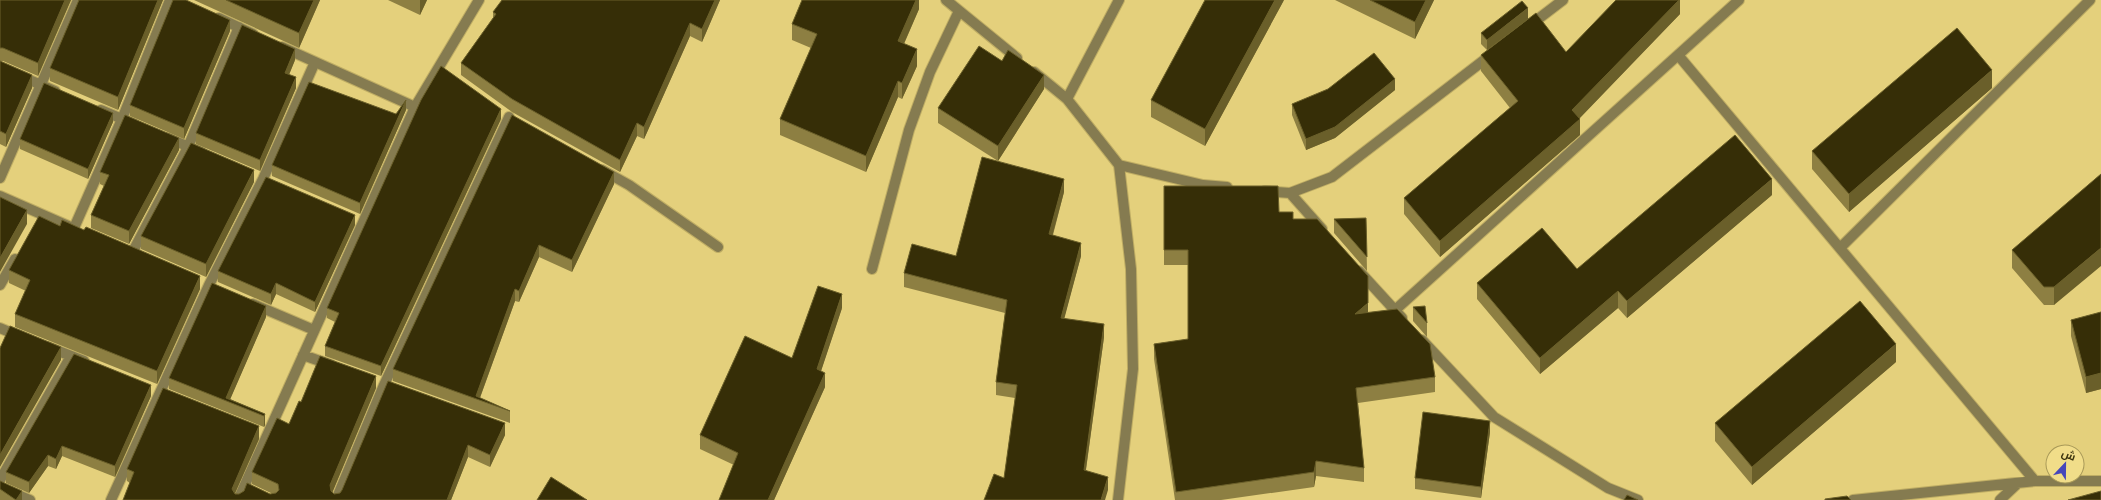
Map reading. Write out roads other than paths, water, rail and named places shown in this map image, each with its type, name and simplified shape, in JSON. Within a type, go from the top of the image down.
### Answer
[{"type":"street","points":[[0,178],[78,0]]},
{"type":"street","points":[[0,196],[39,217],[78,230],[170,0]]},
{"type":"street","points":[[238,500],[263,433],[303,355],[360,220],[415,107],[442,69],[479,0]]},
{"type":"street","points":[[946,0],[1067,99],[1120,165],[1131,269],[1133,369],[1118,500]]},
{"type":"street","points":[[1067,99],[1120,0]]},
{"type":"street","points":[[1519,34],[1563,0]]},
{"type":"street","points":[[1394,310],[1739,0]]},
{"type":"street","points":[[1840,248],[2090,0]]},
{"type":"street","points":[[872,269],[908,130],[930,72],[959,11]]},
{"type":"street","points":[[212,15],[260,36]]},
{"type":"street","points":[[132,253],[188,147],[239,27]]},
{"type":"street","points":[[274,43],[415,107]]},
{"type":"street","points":[[1258,190],[1290,193],[1332,177],[1500,48]]},
{"type":"street","points":[[1678,55],[2035,481]]},
{"type":"street","points":[[111,500],[209,285],[263,179],[315,62]]},
{"type":"street","points":[[0,67],[68,96]]},
{"type":"street","points":[[88,105],[144,128]]},
{"type":"street","points":[[336,500],[384,385],[509,116]]},
{"type":"street","points":[[159,135],[208,156]]},
{"type":"street","points":[[1120,165],[1203,185],[1235,188]]},
{"type":"street","points":[[596,166],[629,185],[718,247]]},
{"type":"street","points":[[1290,193],[1327,234]]},
{"type":"street","points":[[0,285],[18,253]]},
{"type":"street","points":[[1353,264],[1494,417],[1608,488],[1638,500]]},
{"type":"street","points":[[244,300],[314,330]]},
{"type":"street","points":[[0,328],[94,365]]},
{"type":"street","points":[[303,355],[340,368]]},
{"type":"street","points":[[0,480],[71,356]]},
{"type":"street","points":[[1853,500],[2035,481],[2101,481]]},
{"type":"street","points":[[2000,500],[2018,483]]},
{"type":"street","points":[[0,487],[30,500]]},
{"type":"street","points":[[244,487],[256,492]]}]
